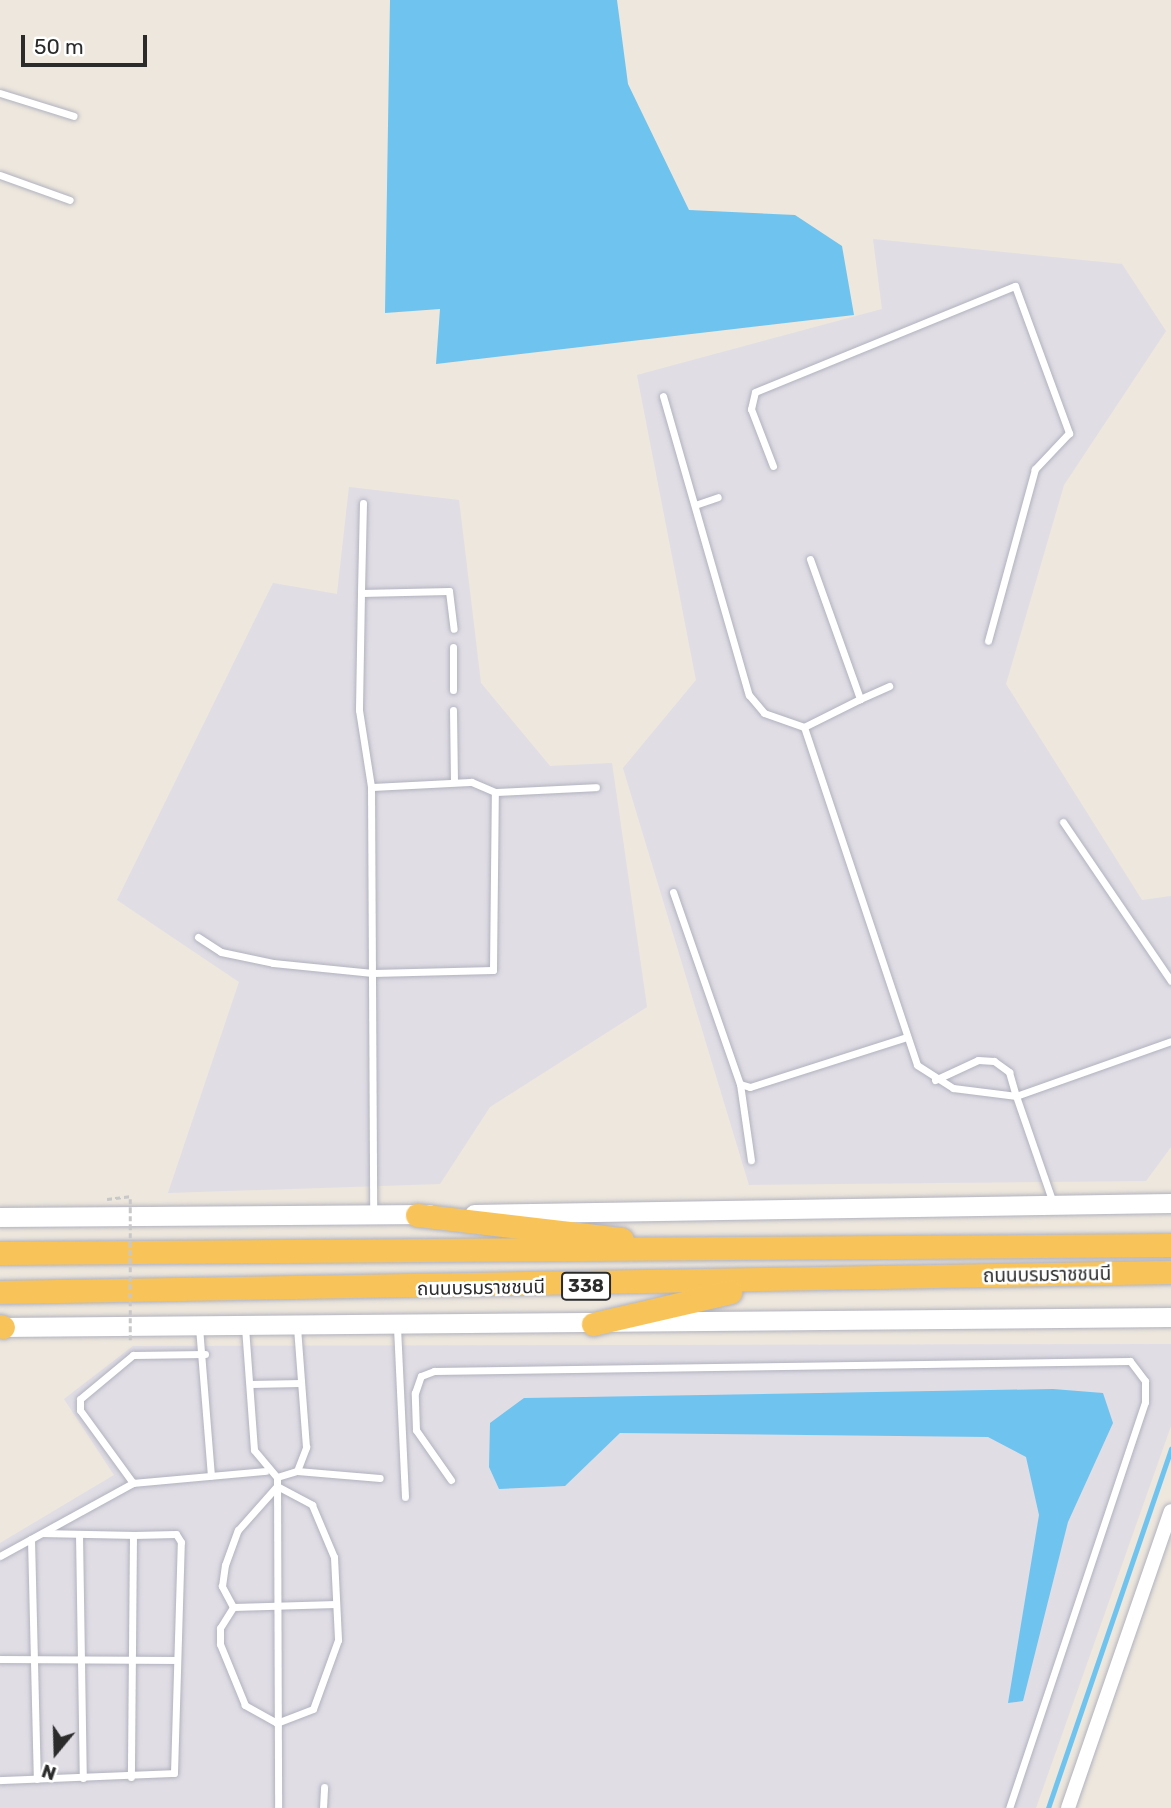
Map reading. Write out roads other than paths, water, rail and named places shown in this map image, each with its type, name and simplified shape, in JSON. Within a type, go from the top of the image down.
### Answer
[{"type":"highway","points":[[417,1215],[722,1251]]},
{"type":"highway","name":"ถนนบรมราชชนนี","points":[[0,1253],[722,1251],[1171,1245]]},
{"type":"highway","name":"ถนนบรมราชชนนี","points":[[0,1292],[1171,1272]]},
{"type":"highway","points":[[593,1324],[778,1280]]},
{"type":"main road","points":[[0,1217],[417,1215],[1171,1203]]},
{"type":"main road","points":[[1,1327],[397,1326],[1171,1317]]},
{"type":"street","points":[[1068,1808],[1171,1511]]},
{"type":"lane","points":[[0,93],[74,116]]},
{"type":"lane","points":[[0,175],[70,200]]},
{"type":"lane","points":[[773,466],[751,409],[755,392],[1014,286],[1069,433],[1035,469],[988,641]]},
{"type":"lane","points":[[663,396],[750,695],[764,713],[804,727],[890,686]]},
{"type":"lane","points":[[695,505],[718,497]]},
{"type":"lane","points":[[363,503],[359,710],[371,787],[373,1215]]},
{"type":"lane","points":[[810,559],[860,699]]},
{"type":"lane","points":[[361,593],[449,591],[454,629]]},
{"type":"lane","points":[[453,647],[453,690]]},
{"type":"lane","points":[[453,710],[454,782]]},
{"type":"lane","points":[[804,727],[917,1065],[935,1080],[1016,1096],[1171,1041]]},
{"type":"lane","points":[[371,787],[454,782],[495,792],[596,787]]},
{"type":"lane","points":[[198,937],[221,951],[273,963],[373,974],[493,970],[495,792]]},
{"type":"lane","points":[[1063,822],[1171,981]]},
{"type":"lane","points":[[673,892],[740,1084],[751,1160]]},
{"type":"lane","points":[[740,1084],[750,1087],[907,1037]]},
{"type":"lane","points":[[935,1080],[978,1060],[994,1061],[1009,1072],[1054,1204]]},
{"type":"lane","points":[[199,1326],[205,1354],[211,1476]]},
{"type":"lane","points":[[296,1471],[306,1447],[297,1326]]},
{"type":"lane","points":[[397,1326],[405,1497]]},
{"type":"lane","points":[[245,1327],[254,1450],[265,1471],[276,1477],[296,1471],[380,1478]]},
{"type":"lane","points":[[133,1483],[80,1410],[80,1399],[133,1355],[205,1354]]},
{"type":"lane","points":[[451,1480],[416,1430],[415,1393],[421,1376],[434,1371],[1130,1361],[1145,1381],[1145,1402],[1009,1808]]},
{"type":"lane","points":[[250,1384],[301,1383]]},
{"type":"lane","points":[[0,1556],[133,1483],[265,1471]]},
{"type":"lane","points":[[276,1477],[278,1808]]},
{"type":"lane","points":[[277,1486],[312,1505],[334,1557],[338,1640],[323,1689],[313,1709],[277,1723]]},
{"type":"lane","points":[[233,1607],[222,1586],[225,1565],[237,1530],[277,1486]]},
{"type":"lane","points":[[0,1780],[131,1777],[174,1773],[181,1542],[176,1534],[43,1532]]},
{"type":"lane","points":[[79,1534],[83,1778]]},
{"type":"lane","points":[[131,1777],[133,1535]]},
{"type":"lane","points":[[31,1539],[37,1779]]},
{"type":"lane","points":[[233,1607],[336,1604]]},
{"type":"lane","points":[[233,1607],[220,1628],[220,1644],[245,1705],[277,1723]]},
{"type":"lane","points":[[0,1660],[177,1660]]},
{"type":"lane","points":[[323,1808],[324,1787]]},
{"type":"water","points":[[390,0],[617,0],[628,84],[689,210],[795,215],[842,246],[854,315],[436,364],[440,309],[385,313]]},
{"type":"water","points":[[1053,1389],[1103,1393],[1113,1423],[1068,1522],[1023,1701],[1008,1703],[1039,1515],[1026,1457],[988,1437],[620,1433],[565,1486],[499,1489],[489,1467],[490,1423],[524,1398]]},
{"type":"waterway","points":[[1048,1808],[1171,1448]]}]
